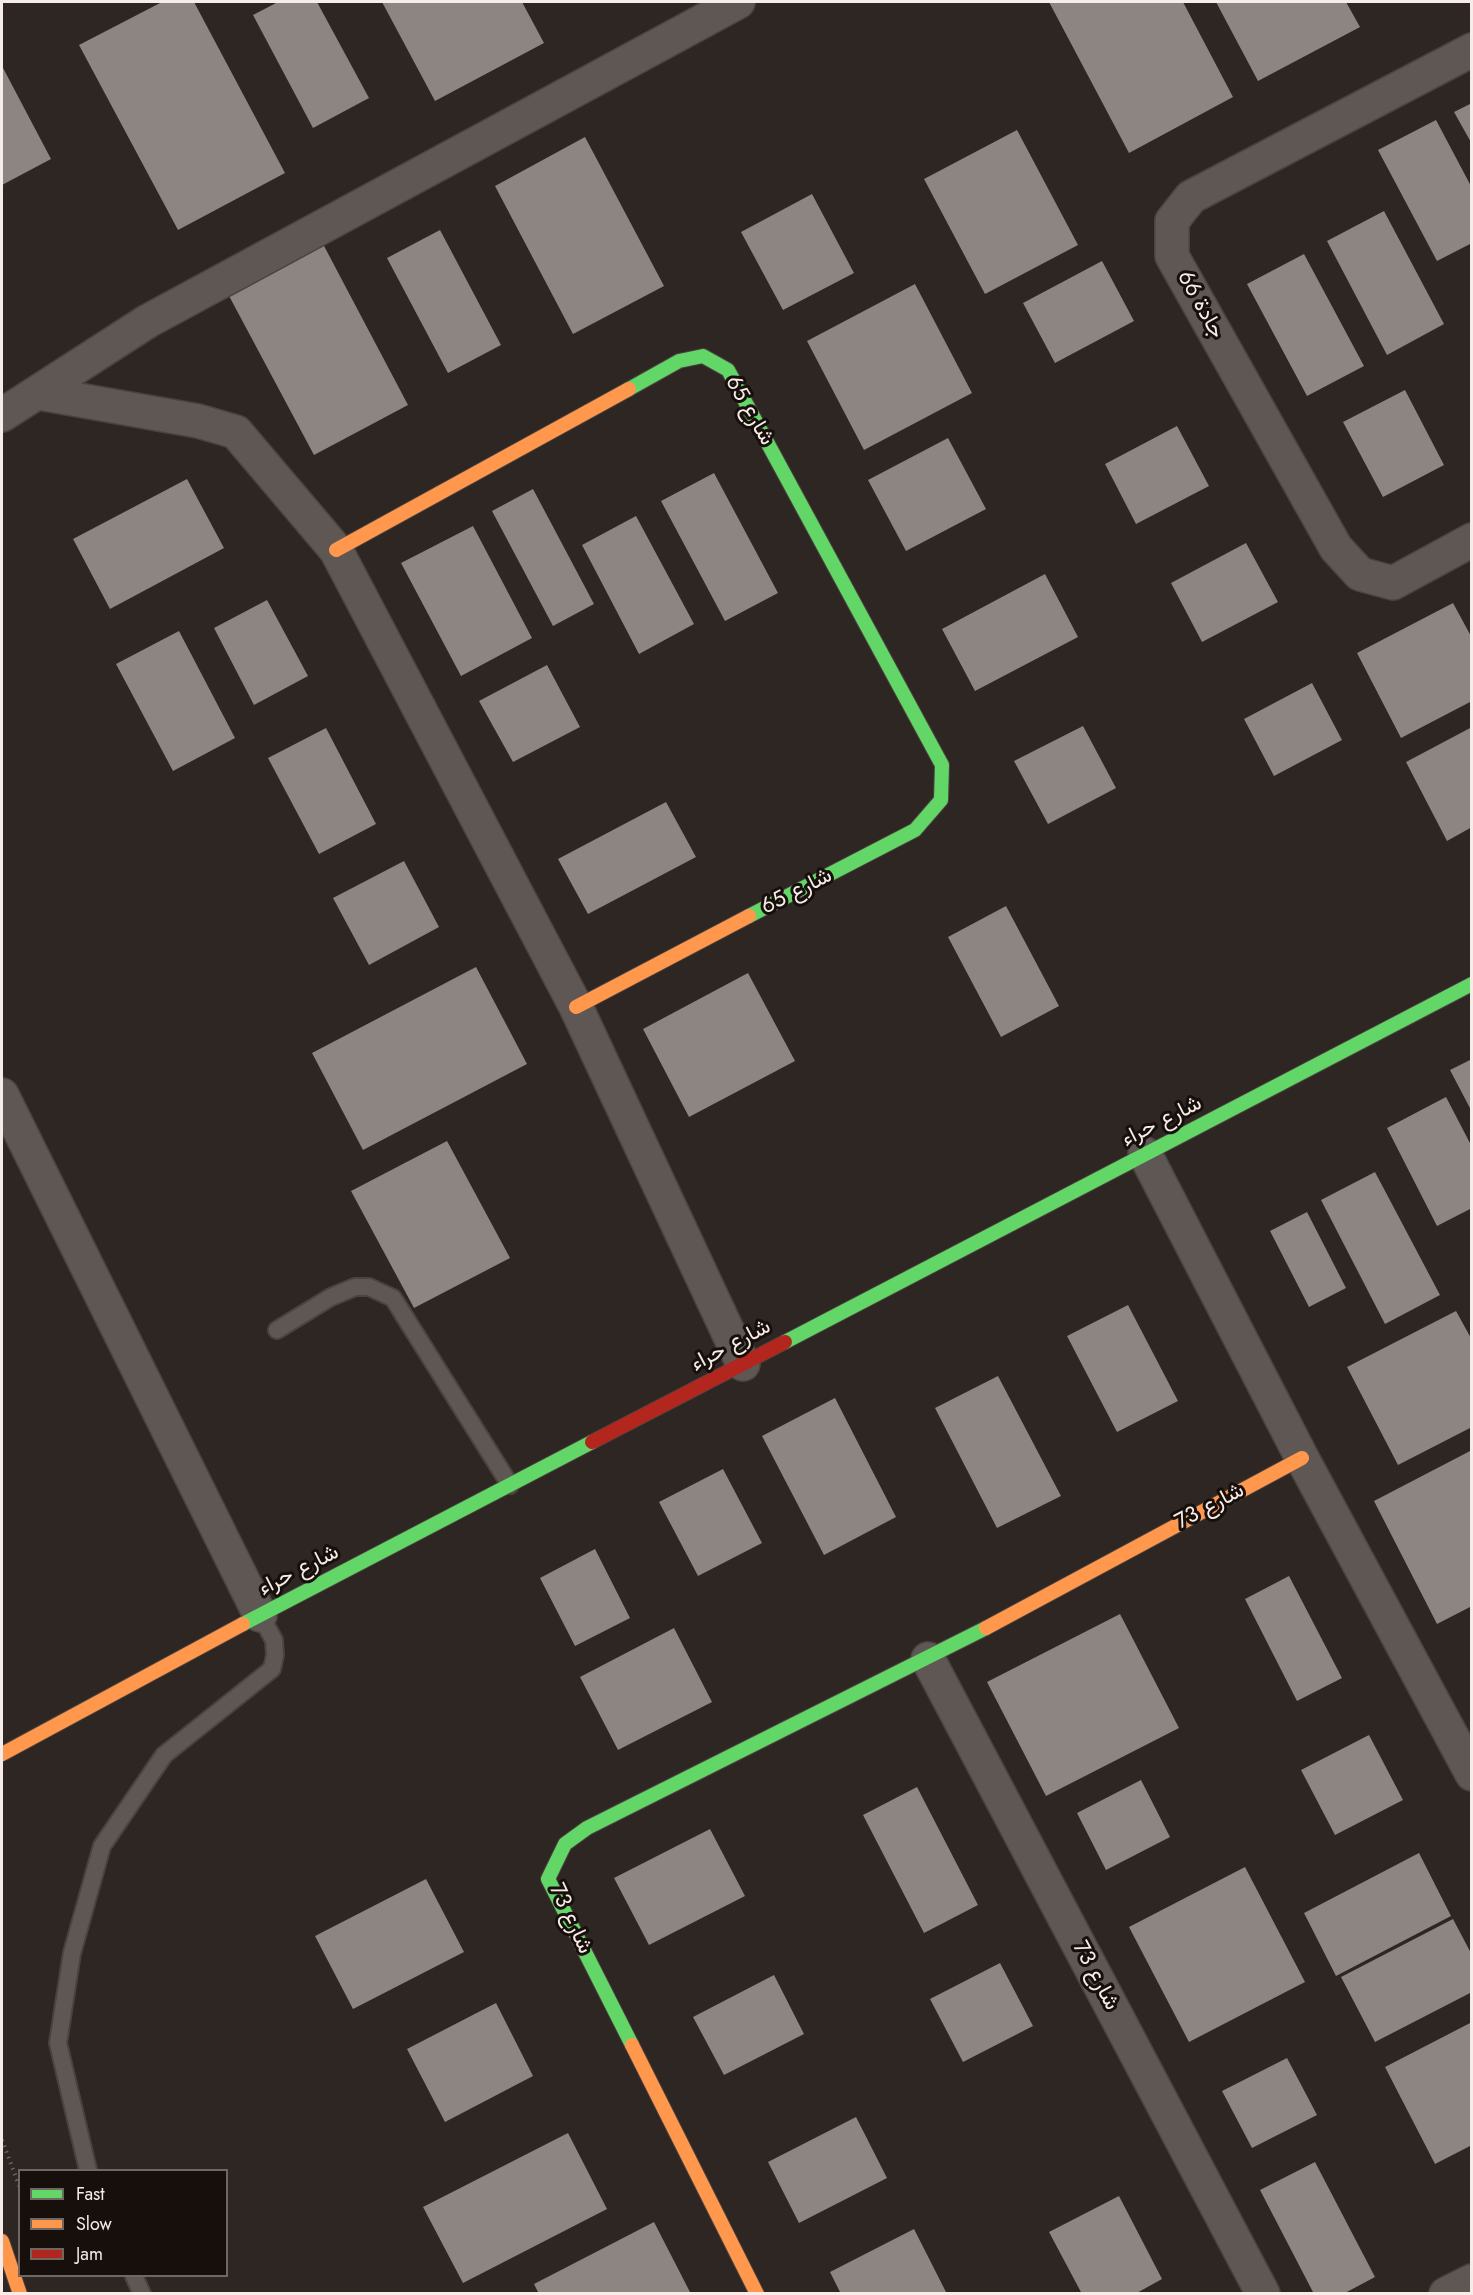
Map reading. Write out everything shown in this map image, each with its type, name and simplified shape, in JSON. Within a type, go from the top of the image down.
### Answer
[{"type":"street","points":[[2,415],[148,321],[738,2]]},
{"type":"street","name":"جادة 66","points":[[1472,50],[1191,197],[1172,222],[1172,256],[1336,548],[1360,574],[1393,584],[1472,540]]},
{"type":"street","name":"شارع 65","points":[[336,550],[679,361],[703,356],[728,370],[942,765],[941,800],[915,831],[576,1007]]},
{"type":"street","points":[[39,393],[198,421],[236,432],[336,550],[576,1007],[743,1364]]},
{"type":"street","name":"شارع حراء","points":[[4,1750],[1472,984]]},
{"type":"street","points":[[2,1095],[260,1615]]},
{"type":"street","points":[[1145,1154],[1302,1458],[1472,1774]]},
{"type":"street","name":"شارع 73","points":[[757,2294],[548,1879],[565,1844],[587,1827],[928,1659],[1302,1458]]},
{"type":"street","name":"شارع 73","points":[[928,1659],[1263,2294]]},
{"type":"street","points":[[2,2241],[20,2294]]},
{"type":"street","points":[[1446,2294],[1472,2281]]},
{"type":"lane","points":[[277,1330],[331,1297],[355,1287],[369,1287],[393,1298],[510,1485]]},
{"type":"lane","points":[[88,2169],[58,2043],[72,1953],[102,1846],[164,1755],[264,1678],[272,1669],[275,1655],[273,1640],[260,1615]]},
{"type":"lane","points":[[134,2277],[142,2294]]},
{"type":"path","points":[[2,2140],[18,2183]]},
{"type":"building","points":[[162,2],[194,2],[285,173],[178,230],[79,45]]},
{"type":"building","points":[[278,2],[317,2],[369,98],[313,128],[253,15]]},
{"type":"building","points":[[382,2],[522,2],[544,43],[435,101]]},
{"type":"building","points":[[1049,2],[1183,2],[1233,97],[1129,153]]},
{"type":"building","points":[[1216,2],[1346,2],[1360,27],[1258,81]]},
{"type":"building","points":[[2,66],[51,159],[2,185]]},
{"type":"building","points":[[1472,103],[1472,144],[1454,112]]},
{"type":"building","points":[[1436,120],[1472,188],[1472,243],[1437,261],[1378,150]]},
{"type":"building","points":[[1017,130],[1078,245],[985,294],[924,179]]},
{"type":"building","points":[[585,137],[664,286],[573,334],[495,186]]},
{"type":"building","points":[[812,194],[854,273],[783,310],[741,232]]},
{"type":"building","points":[[1384,211],[1444,324],[1387,355],[1327,241]]},
{"type":"building","points":[[440,230],[501,345],[448,373],[387,258]]},
{"type":"building","points":[[323,244],[408,405],[314,455],[228,294]]},
{"type":"building","points":[[1304,254],[1364,366],[1307,396],[1247,284]]},
{"type":"building","points":[[1102,261],[1134,321],[1055,363],[1023,303]]},
{"type":"building","points":[[915,284],[972,393],[864,450],[807,341]]},
{"type":"building","points":[[1405,390],[1444,465],[1383,497],[1343,422]]},
{"type":"building","points":[[1177,426],[1209,486],[1136,524],[1105,464]]},
{"type":"building","points":[[948,438],[986,509],[906,551],[868,480]]},
{"type":"building","points":[[714,473],[778,593],[725,621],[661,501]]},
{"type":"building","points":[[187,479],[224,548],[110,609],[73,539]]},
{"type":"building","points":[[533,489],[594,604],[553,626],[492,511]]},
{"type":"building","points":[[636,516],[694,624],[639,654],[582,545]]},
{"type":"building","points":[[473,526],[532,638],[461,676],[401,563]]},
{"type":"building","points":[[1246,543],[1278,602],[1202,642],[1171,583]]},
{"type":"building","points":[[1045,574],[1078,637],[975,691],[942,629]]},
{"type":"building","points":[[267,600],[308,676],[254,705],[214,628]]},
{"type":"building","points":[[1453,603],[1472,638],[1472,701],[1401,738],[1357,653]]},
{"type":"building","points":[[179,631],[235,738],[173,771],[116,664]]},
{"type":"building","points":[[547,665],[580,727],[513,762],[479,701]]},
{"type":"building","points":[[1312,683],[1342,740],[1274,776],[1244,719]]},
{"type":"building","points":[[1083,726],[1116,788],[1048,824],[1014,761]]},
{"type":"building","points":[[1472,727],[1472,827],[1447,841],[1406,762]]},
{"type":"building","points":[[326,728],[376,824],[319,854],[268,758]]},
{"type":"building","points":[[666,802],[696,857],[588,914],[558,859]]},
{"type":"building","points":[[404,861],[439,927],[369,965],[333,898]]},
{"type":"building","points":[[1006,906],[1059,1006],[1001,1037],[948,937]]},
{"type":"building","points":[[476,967],[527,1064],[363,1150],[312,1053]]},
{"type":"building","points":[[748,973],[795,1061],[689,1117],[643,1029]]},
{"type":"building","points":[[1472,1059],[1472,1112],[1450,1070]]},
{"type":"building","points":[[1446,1097],[1472,1147],[1472,1208],[1437,1226],[1387,1128]]},
{"type":"building","points":[[447,1141],[510,1258],[414,1308],[351,1191]]},
{"type":"building","points":[[1375,1172],[1440,1295],[1385,1324],[1321,1200]]},
{"type":"building","points":[[1307,1212],[1346,1288],[1309,1307],[1270,1231]]},
{"type":"building","points":[[1128,1305],[1178,1401],[1117,1432],[1067,1336]]},
{"type":"building","points":[[1456,1311],[1472,1340],[1472,1427],[1398,1465],[1347,1367]]},
{"type":"building","points":[[998,1376],[1061,1496],[997,1528],[935,1408]]},
{"type":"building","points":[[835,1398],[896,1517],[824,1555],[762,1436]]},
{"type":"building","points":[[1472,1450],[1472,1606],[1437,1624],[1374,1501]]},
{"type":"building","points":[[723,1469],[762,1543],[698,1576],[659,1502]]},
{"type":"building","points":[[595,1549],[630,1618],[575,1646],[540,1578]]},
{"type":"building","points":[[1289,1576],[1342,1678],[1297,1701],[1245,1599]]},
{"type":"building","points":[[1120,1614],[1179,1728],[1046,1796],[987,1682]]},
{"type":"building","points":[[674,1628],[712,1702],[618,1750],[580,1677]]},
{"type":"building","points":[[1369,1735],[1403,1800],[1335,1835],[1301,1770]]},
{"type":"building","points":[[1141,1780],[1170,1837],[1106,1870],[1077,1813]]},
{"type":"building","points":[[917,1787],[978,1905],[924,1933],[863,1815]]},
{"type":"building","points":[[710,1829],[745,1896],[649,1945],[614,1878]]},
{"type":"building","points":[[1419,1853],[1451,1916],[1336,1976],[1304,1913]]},
{"type":"building","points":[[1245,1867],[1305,1982],[1189,2042],[1129,1927]]},
{"type":"building","points":[[426,1879],[464,1952],[353,2009],[315,1936]]},
{"type":"building","points":[[1453,1919],[1472,1955],[1472,1992],[1375,2042],[1341,1977]]},
{"type":"building","points":[[1000,1963],[1033,2026],[963,2062],[930,1999]]},
{"type":"building","points":[[774,1975],[804,2034],[724,2075],[693,2017]]},
{"type":"building","points":[[496,2003],[533,2076],[445,2122],[407,2049]]},
{"type":"building","points":[[1472,2022],[1472,2145],[1435,2164],[1385,2067]]},
{"type":"building","points":[[1287,2058],[1317,2115],[1252,2148],[1222,2091]]},
{"type":"building","points":[[856,2117],[887,2178],[799,2223],[768,2162]]},
{"type":"building","points":[[568,2133],[607,2209],[463,2283],[423,2207]]},
{"type":"building","points":[[1315,2162],[1375,2277],[1343,2294],[1314,2294],[1260,2190]]},
{"type":"building","points":[[1119,2196],[1162,2279],[1135,2294],[1082,2294],[1049,2232]]},
{"type":"building","points":[[654,2222],[691,2294],[539,2294],[534,2284]]},
{"type":"building","points":[[914,2229],[947,2294],[841,2294],[830,2272]]},
{"type":"traffic: fast","points":[[629,389],[679,361],[703,356],[728,370],[942,765],[941,800],[915,830],[749,916]]},
{"type":"traffic: fast","points":[[785,1342],[1472,984]]},
{"type":"traffic: fast","points":[[243,1624],[592,1442]]},
{"type":"traffic: fast","points":[[632,2045],[548,1879],[565,1844],[587,1828],[986,1628]]},
{"type":"traffic: slow","points":[[336,550],[629,389]]},
{"type":"traffic: slow","points":[[576,1007],[749,916]]},
{"type":"traffic: slow","points":[[986,1628],[1302,1458]]},
{"type":"traffic: slow","points":[[2,1754],[243,1624]]},
{"type":"traffic: slow","points":[[632,2045],[757,2294]]},
{"type":"traffic: slow","points":[[2,2241],[20,2294]]},
{"type":"traffic: jam","points":[[592,1442],[785,1342]]}]
